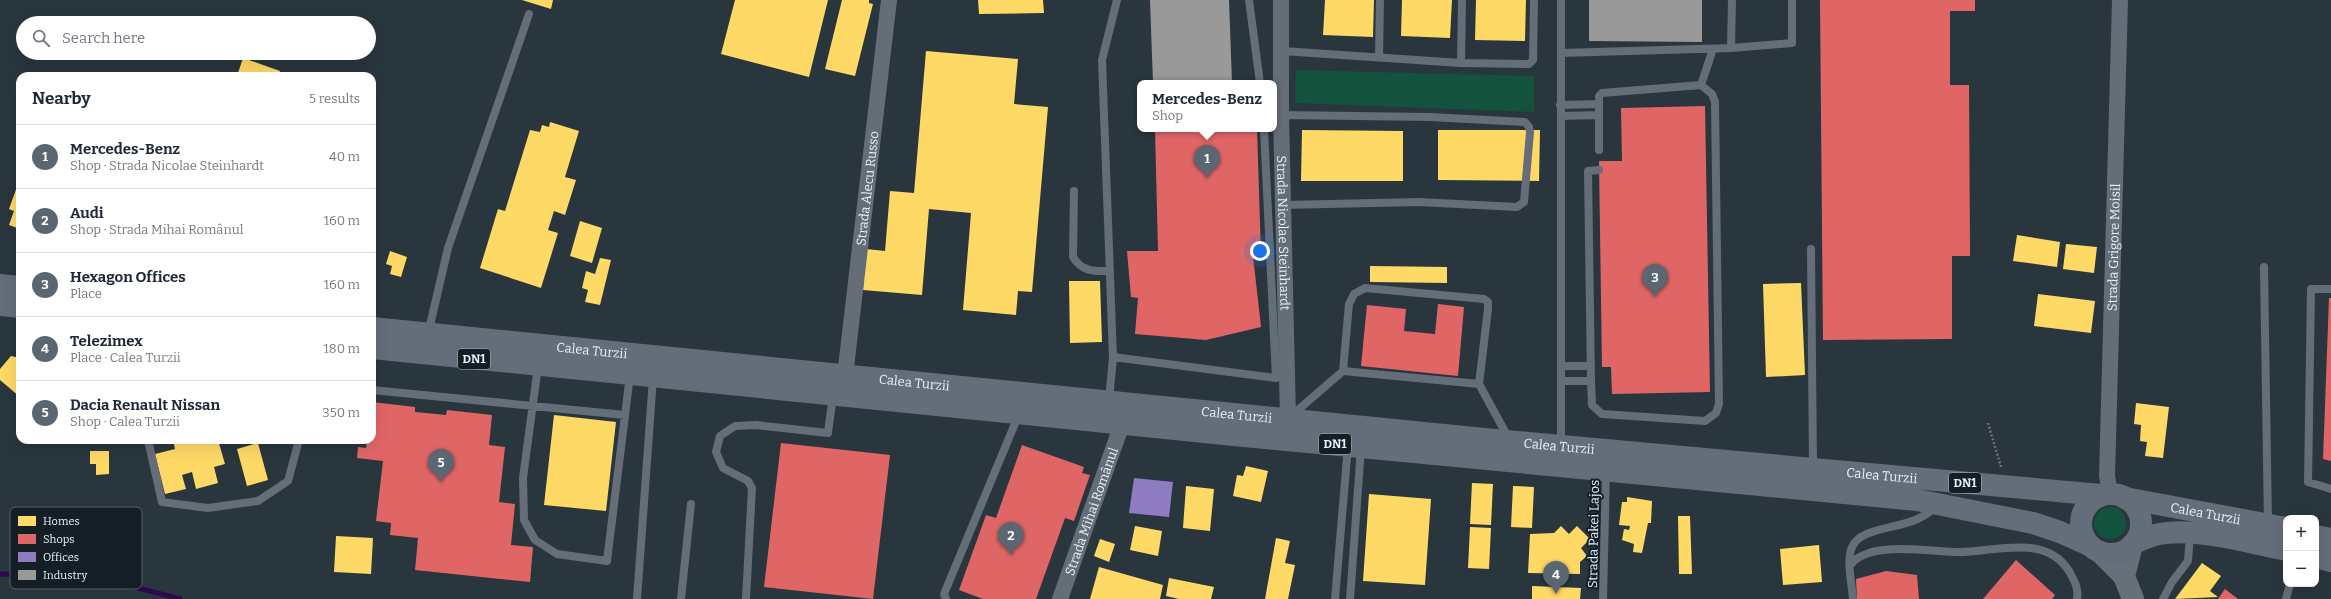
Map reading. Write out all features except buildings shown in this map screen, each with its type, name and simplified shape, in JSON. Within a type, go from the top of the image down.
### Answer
[{"type":"main road","points":[[0,285],[16,287]]},
{"type":"main road","points":[[0,305],[16,307]]},
{"type":"main road","name":"Calea Turzii","points":[[376,328],[1510,441],[2112,496],[2277,526]]},
{"type":"main road","name":"Calea Turzii","points":[[376,348],[538,366],[1020,412],[1122,424],[1606,469],[1939,503],[2033,523],[2060,532],[2094,548]]},
{"type":"main road","points":[[2124,576],[2133,544],[2138,535],[2140,518],[2132,503],[2112,496],[2089,504],[2082,517],[2082,532],[2094,548],[2124,576],[2133,599]]},
{"type":"main road","name":"Calea Turzii","points":[[2133,544],[2154,535],[2175,532],[2190,533],[2283,549]]},
{"type":"main road","points":[[2319,537],[2331,539]]},
{"type":"main road","name":"DN1","points":[[2094,548],[2120,553],[2133,544]]},
{"type":"main road","points":[[2319,558],[2331,561]]},
{"type":"street","name":"Strada Alecu Russo","points":[[845,376],[889,0]]},
{"type":"street","name":"Strada Nicolae Steinhardt","points":[[1281,0],[1281,115],[1288,418]]},
{"type":"street","name":"Strada Grigore Moisil","points":[[2112,496],[2107,476],[2120,0]]},
{"type":"street","name":"Strada Mihai Românul","points":[[1060,599],[1122,424]]},
{"type":"lane","points":[[1109,400],[1113,358],[1102,60],[1117,0]]},
{"type":"lane","points":[[1249,0],[1260,80]]},
{"type":"lane","points":[[1378,58],[1380,0]]},
{"type":"lane","points":[[1461,63],[1462,0]]},
{"type":"lane","points":[[1282,51],[1461,63],[1520,65],[1533,60],[1534,0]]},
{"type":"lane","points":[[1561,0],[1561,445]]},
{"type":"lane","points":[[1731,48],[1732,0]]},
{"type":"lane","points":[[1560,53],[1713,49],[1792,43],[1792,0]]},
{"type":"lane","points":[[428,334],[448,248],[529,14]]},
{"type":"lane","points":[[1701,85],[1713,49]]},
{"type":"lane","points":[[1599,150],[1599,96],[1602,93],[1701,85],[1712,94],[1714,102],[1711,227],[1719,404],[1716,413],[1705,421],[1602,414],[1592,405],[1588,171],[1599,170]]},
{"type":"lane","points":[[1560,105],[1599,104]]},
{"type":"lane","points":[[1281,115],[1430,117],[1525,122],[1529,126],[1524,202],[1517,207],[1419,202],[1283,205]]},
{"type":"lane","points":[[1560,116],[1599,116]]},
{"type":"lane","points":[[1113,358],[1276,378],[1264,132]]},
{"type":"lane","points":[[1074,191],[1073,257],[1078,266],[1090,271],[1110,271]]},
{"type":"lane","points":[[1811,248],[1813,469]]},
{"type":"lane","points":[[2264,267],[2277,526]]},
{"type":"lane","points":[[1343,372],[1349,304],[1354,294],[1366,288],[1484,299],[1488,302],[1488,309],[1479,384],[1510,441]]},
{"type":"lane","points":[[2331,289],[2311,289],[2308,482],[2331,489]]},
{"type":"lane","points":[[538,366],[523,478],[524,520],[535,540],[557,554],[607,561],[630,374]]},
{"type":"lane","points":[[1561,366],[1591,366]]},
{"type":"lane","points":[[1288,418],[1343,372],[1479,384]]},
{"type":"lane","points":[[637,599],[653,377]]},
{"type":"lane","points":[[1561,381],[1591,381]]},
{"type":"lane","points":[[376,390],[625,415]]},
{"type":"lane","points":[[746,599],[752,488],[748,481],[723,468],[716,452],[720,436],[735,426],[756,426],[828,433],[833,395]]},
{"type":"lane","points":[[946,599],[944,594],[1020,412]]},
{"type":"lane","points":[[149,444],[162,502],[208,508],[258,501],[288,481],[298,444]]},
{"type":"lane","points":[[1335,599],[1355,446]]},
{"type":"lane","points":[[1350,599],[1355,446]]},
{"type":"lane","name":"Strada Pakei Lajos","points":[[1603,599],[1606,469]]},
{"type":"lane","points":[[1853,599],[1851,564],[1852,547],[1858,538],[1866,533],[1914,522],[1931,512],[1939,503]]},
{"type":"lane","points":[[681,599],[691,504]]},
{"type":"lane","points":[[2163,599],[2172,582],[2188,561],[2190,533]]},
{"type":"lane","points":[[1851,564],[1862,555],[1878,552],[1914,549],[1972,552],[2031,547],[2058,558],[2067,568],[2076,582],[2077,599]]},
{"type":"lane","points":[[2286,599],[2289,587]]},
{"type":"path","points":[[1988,423],[2001,468]]},
{"type":"green space","points":[[1296,70],[1534,76],[1534,112],[1295,103]]},
{"type":"green space","points":[[2107,507],[2113,507],[2122,511],[2126,523],[2122,535],[2113,539],[2107,539],[2098,535],[2094,526],[2094,520],[2098,511]]},
{"type":"waterway","points":[[0,574],[10,574]]},
{"type":"waterway","points":[[142,589],[180,599]]},
{"type":"place","name":"Mercedes-Benz","points":[[1207,178]]},
{"type":"place","name":"Hexagon Offices","points":[[1655,297]]},
{"type":"place","name":"Dacia Renault Nissan","points":[[441,482]]},
{"type":"place","name":"Audi","points":[[1011,555]]},
{"type":"place","name":"Telezimex","points":[[1556,594]]}]
